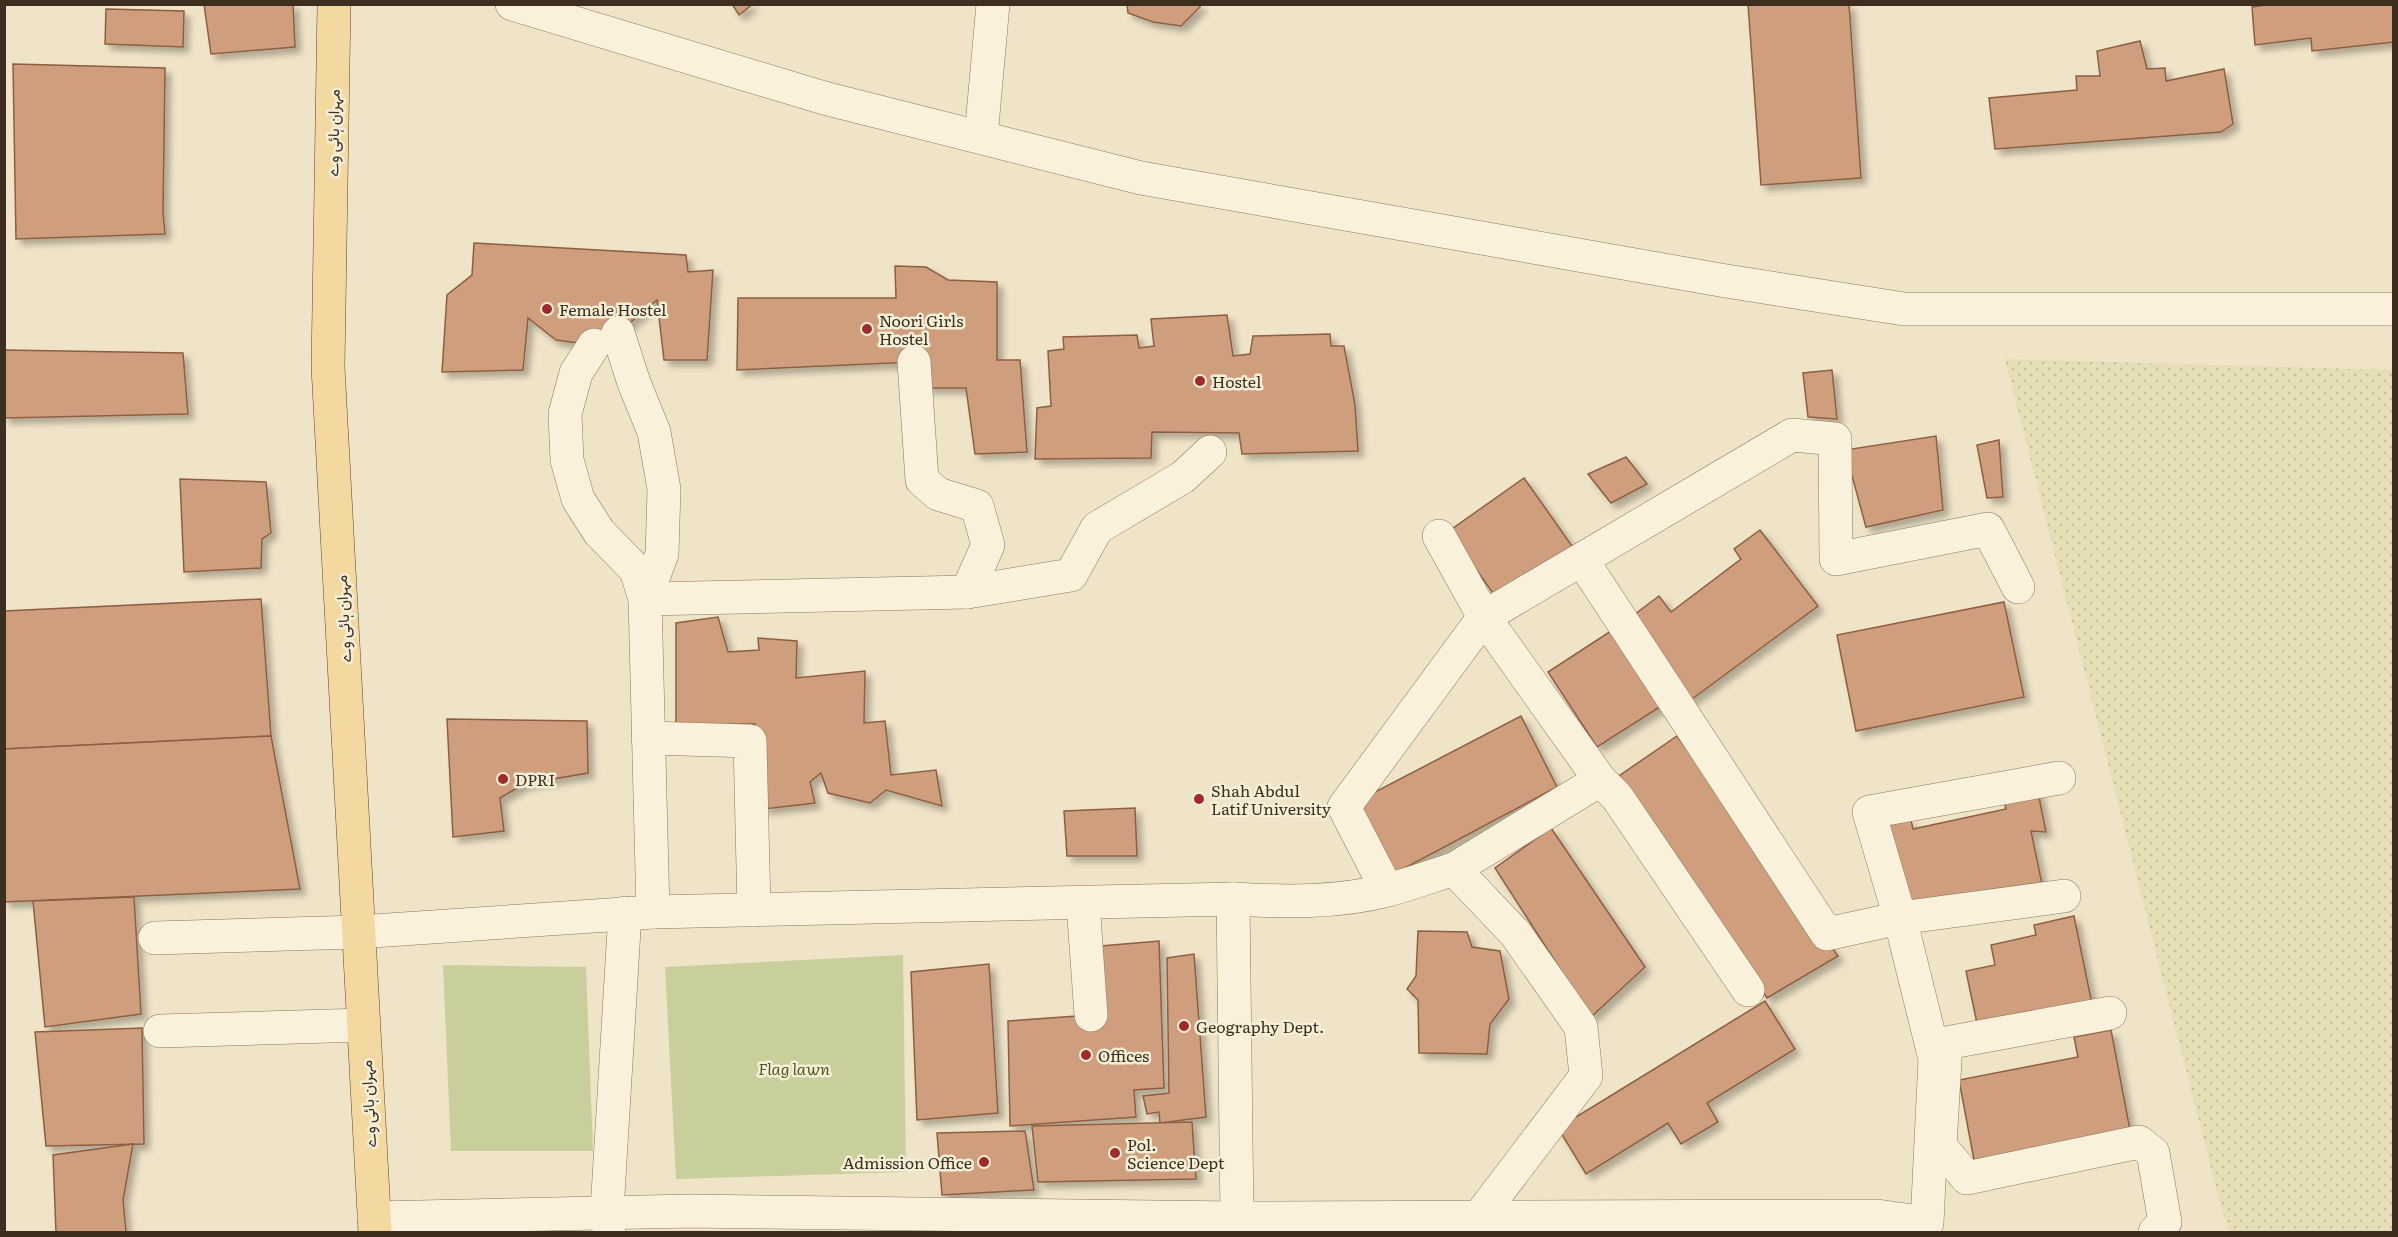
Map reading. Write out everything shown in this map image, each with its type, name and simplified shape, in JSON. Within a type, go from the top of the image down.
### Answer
[{"type":"main road","name":"مہران ہائی وے","points":[[334,4],[328,367],[374,1225]]},
{"type":"street","points":[[513,4],[824,98],[1142,177],[1715,279],[1904,309],[2394,309]]},
{"type":"street","points":[[981,137],[993,4]]},
{"type":"street","points":[[608,1222],[639,913],[648,738],[645,599],[636,570],[599,532],[579,499],[567,460],[565,414],[576,374],[606,339],[634,383],[654,432],[664,489],[662,554],[645,599]]},
{"type":"street","points":[[914,362],[922,480],[938,494],[977,506],[988,545],[968,592]]},
{"type":"street","points":[[1387,890],[1344,807],[1484,617],[1792,435],[1835,439],[1836,559],[1988,529],[2018,587]]},
{"type":"street","points":[[645,599],[968,592],[1071,575],[1098,528],[1183,477],[1210,452]]},
{"type":"street","points":[[1439,536],[1484,617],[1599,780],[1617,797],[1748,990]]},
{"type":"street","points":[[1582,560],[1827,934],[1900,918],[2064,896]]},
{"type":"street","points":[[648,738],[750,741],[754,910]]},
{"type":"street","points":[[374,1225],[1479,1217],[1598,1225],[1877,1216],[1930,1230],[1935,1059],[1900,918],[1869,812],[2059,778]]},
{"type":"street","points":[[155,938],[358,932],[639,913],[1233,899],[1274,902],[1320,900],[1387,890],[1454,869],[1599,780]]},
{"type":"street","points":[[1454,869],[1515,933],[1581,1027],[1586,1076],[1479,1217]]},
{"type":"street","points":[[1233,899],[1237,1218]]},
{"type":"street","points":[[1083,903],[1090,1015]]},
{"type":"street","points":[[2110,1013],[1946,1043],[1940,1146],[1967,1178],[2139,1142],[2153,1153],[2155,1164],[2165,1222],[2155,1233]]},
{"type":"street","points":[[159,1031],[363,1025]]},
{"type":"shaded area","points":[[2005,359],[2393,370],[2393,1232],[2229,1232]]},
{"type":"green space","name":"Flag lawn","points":[[903,955],[906,1172],[676,1179],[665,967]]},
{"type":"green space","points":[[443,965],[586,967],[593,1151],[451,1151]]},
{"type":"building","points":[[204,4],[293,4],[295,47],[211,54]]},
{"type":"building","points":[[732,4],[753,4],[739,15]]},
{"type":"building","points":[[1127,4],[1200,4],[1200,7],[1181,26],[1153,22],[1128,13]]},
{"type":"building","points":[[1748,4],[1849,4],[1861,178],[1761,185]]},
{"type":"building","points":[[2272,4],[2394,4],[2394,42],[2312,51],[2311,38],[2255,45],[2252,7]]},
{"type":"building","points":[[106,9],[184,11],[183,47],[105,44]]},
{"type":"building","points":[[2140,41],[2147,69],[2165,68],[2166,81],[2224,69],[2233,124],[2221,132],[1995,149],[1989,98],[2077,90],[2076,76],[2100,76],[2097,51]]},
{"type":"building","points":[[13,64],[165,68],[163,212],[165,234],[16,239]]},
{"type":"building","name":"Female Hostel","points":[[474,243],[686,255],[688,272],[713,270],[707,360],[664,360],[657,300],[618,333],[594,345],[556,340],[528,318],[523,370],[442,372],[447,295],[472,275]]},
{"type":"building","name":"Noori Girls Hostel","points":[[895,266],[926,267],[948,280],[997,282],[997,360],[1020,360],[1027,452],[975,454],[966,388],[926,388],[914,362],[737,370],[738,298],[896,298]]},
{"type":"building","name":"Hostel","points":[[1227,315],[1233,356],[1250,354],[1253,336],[1330,334],[1331,346],[1344,346],[1355,405],[1358,451],[1242,454],[1239,433],[1152,432],[1151,458],[1035,459],[1037,408],[1051,406],[1048,351],[1064,349],[1063,337],[1137,335],[1139,348],[1154,346],[1151,319]]},
{"type":"building","points":[[4,350],[183,353],[188,414],[4,418]]},
{"type":"building","points":[[1832,370],[1837,419],[1808,417],[1803,373]]},
{"type":"building","points":[[1936,436],[1943,510],[1866,527],[1845,450]]},
{"type":"building","points":[[1999,440],[2003,497],[1987,498],[1977,445]]},
{"type":"building","points":[[1626,457],[1647,484],[1611,503],[1588,474]]},
{"type":"building","points":[[1524,478],[1572,546],[1497,599],[1449,531]]},
{"type":"building","points":[[180,479],[266,482],[271,533],[262,539],[261,568],[184,572]]},
{"type":"building","points":[[1760,530],[1818,606],[1688,702],[1626,621],[1659,596],[1671,612],[1741,559],[1734,549]]},
{"type":"building","points":[[261,599],[271,736],[4,749],[4,611]]},
{"type":"building","points":[[2004,602],[2024,697],[1856,731],[1837,635]]},
{"type":"building","points":[[718,617],[728,652],[759,650],[758,638],[797,641],[796,678],[865,671],[864,723],[885,721],[891,775],[936,770],[942,806],[886,790],[870,803],[828,793],[821,773],[810,782],[815,803],[764,809],[761,754],[755,724],[676,725],[676,623]]},
{"type":"building","points":[[1617,627],[1666,703],[1597,747],[1548,672]]},
{"type":"building","points":[[1521,716],[1557,787],[1388,877],[1350,805]]},
{"type":"building","name":"DPRI","points":[[447,719],[587,721],[588,773],[524,784],[500,798],[504,831],[453,837]]},
{"type":"building","points":[[271,736],[300,889],[4,902],[4,749]]},
{"type":"building","points":[[1677,736],[1838,956],[1767,998],[1613,780]]},
{"type":"building","points":[[2037,787],[2046,832],[2031,831],[2042,884],[1903,913],[1885,826],[1911,820],[1913,829],[2006,809],[2002,794]]},
{"type":"building","points":[[1135,808],[1137,856],[1067,856],[1064,811]]},
{"type":"building","points":[[1551,828],[1645,967],[1591,1017],[1495,868]]},
{"type":"building","points":[[134,897],[141,1014],[45,1027],[33,901]]},
{"type":"building","points":[[2074,916],[2092,1004],[1978,1028],[1966,971],[1995,965],[1991,945],[2036,935],[2034,925]]},
{"type":"building","points":[[1418,931],[1467,932],[1472,947],[1500,951],[1509,999],[1490,1024],[1487,1054],[1419,1053],[1418,1000],[1407,989],[1416,976]]},
{"type":"building","name":"Offices","points":[[1159,941],[1164,1088],[1134,1090],[1136,1117],[1010,1126],[1008,1021],[1091,1015],[1089,947]]},
{"type":"building","name":"Geography Dept.","points":[[1194,954],[1206,1117],[1160,1123],[1159,1112],[1147,1114],[1143,1096],[1169,1093],[1167,958]]},
{"type":"building","points":[[989,964],[998,1113],[917,1120],[911,972]]},
{"type":"building","points":[[1765,1001],[1795,1049],[1707,1103],[1718,1122],[1681,1144],[1668,1123],[1586,1174],[1558,1128]]},
{"type":"building","points":[[142,1028],[144,1144],[46,1146],[35,1032]]},
{"type":"building","points":[[2111,1030],[2130,1130],[1974,1160],[1959,1080],[2078,1057],[2074,1037]]},
{"type":"building","name":"Pol. Science Dept","points":[[1192,1122],[1196,1179],[1038,1182],[1032,1126]]},
{"type":"building","name":"Admission Office","points":[[1025,1131],[1034,1190],[942,1195],[937,1133]]},
{"type":"building","points":[[133,1144],[123,1200],[126,1232],[56,1232],[53,1155]]},
{"type":"place","name":"Female Hostel","points":[[547,309]]},
{"type":"place","name":"Noori Girls Hostel","points":[[867,329]]},
{"type":"place","name":"Hostel","points":[[1200,381]]},
{"type":"place","name":"DPRI","points":[[503,779]]},
{"type":"place","name":"Shah Abdul Latif University","points":[[1199,799]]},
{"type":"place","name":"Geography Dept.","points":[[1184,1026]]},
{"type":"place","name":"Offices","points":[[1086,1055]]},
{"type":"place","name":"Pol. Science Dept","points":[[1115,1153]]},
{"type":"place","name":"Admission Office","points":[[984,1162]]}]
